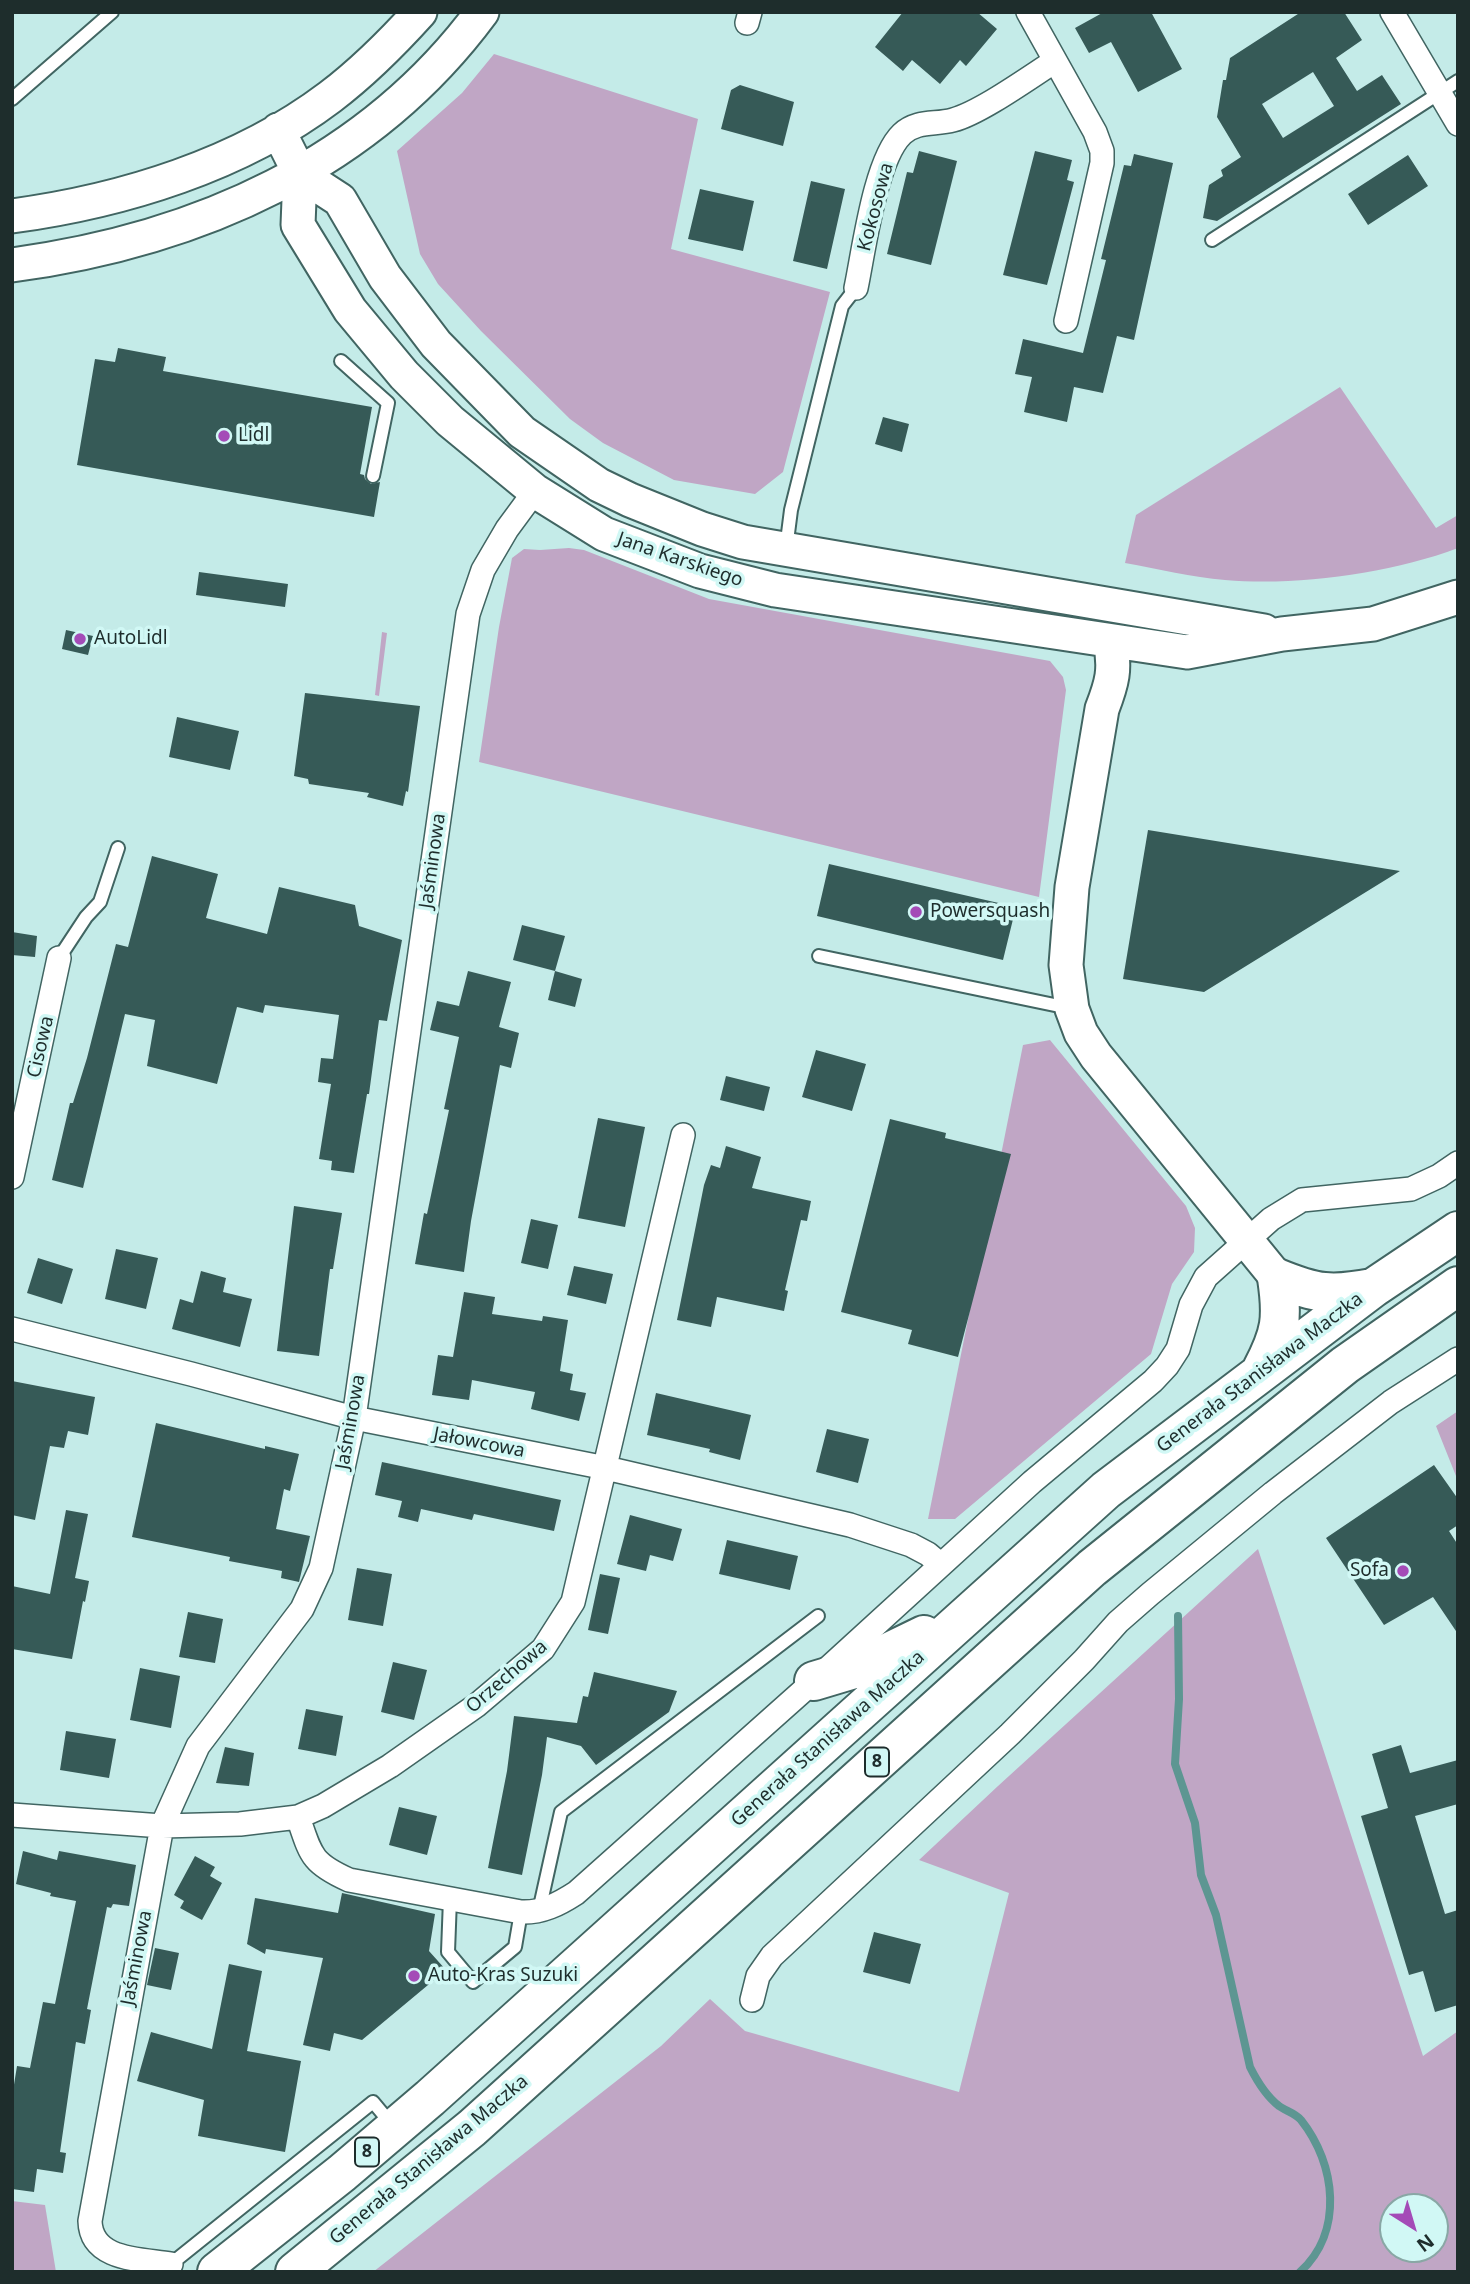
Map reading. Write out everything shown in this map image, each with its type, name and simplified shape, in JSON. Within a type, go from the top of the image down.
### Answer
[{"type":"highway","name":"Generała Stanisława Maczka","points":[[217,2272],[395,2128],[522,2018],[961,1618],[1106,1490],[1262,1369],[1373,1288],[1458,1231]]},
{"type":"highway","points":[[1277,1278],[1308,1291],[1340,1294],[1373,1288]]},
{"type":"highway","points":[[1262,1369],[1277,1341],[1282,1309],[1277,1278]]},
{"type":"highway","name":"Generała Stanisława Maczka","points":[[295,2272],[472,2128],[1092,1568],[1345,1365],[1458,1286]]},
{"type":"highway","points":[[814,1681],[854,1669],[961,1618]]},
{"type":"street","points":[[12,216],[86,204],[152,186],[234,153],[278,131],[352,79],[420,12]]},
{"type":"street","points":[[12,265],[100,250],[170,230],[250,199],[300,174],[358,137],[414,90],[464,37],[482,12]]},
{"type":"street","points":[[1028,12],[1095,132],[1102,151],[1102,163],[1066,321]]},
{"type":"street","points":[[1392,12],[1449,88],[1458,124]]},
{"type":"street","name":"Kokosowa","points":[[856,288],[882,173],[890,153],[903,133],[923,123],[948,121],[970,113],[1055,61]]},
{"type":"street","name":"Jana Karskiego","points":[[278,131],[300,174],[298,225],[349,310],[404,375],[450,421],[535,491],[604,534],[700,571],[775,590],[1188,652],[1282,634],[1373,624],[1458,597]]},
{"type":"street","name":"Jana Karskiego","points":[[300,174],[340,200],[385,276],[436,344],[481,393],[522,432],[599,485],[630,500],[702,529],[743,541],[1282,634]]},
{"type":"street","points":[[152,186],[170,230]]},
{"type":"street","points":[[450,421],[481,393]]},
{"type":"street","name":"Jaśminowa","points":[[171,2264],[113,2254],[103,2249],[90,2229],[162,1826],[198,1746],[302,1609],[321,1568],[354,1418],[468,614],[483,570],[507,529],[535,491]]},
{"type":"street","points":[[1118,605],[1110,642],[1113,681],[1102,709],[1072,887],[1066,965],[1072,1009],[1081,1033],[1096,1056],[1277,1278]]},
{"type":"street","name":"Cisowa","points":[[12,1177],[59,958]]},
{"type":"street","name":"Orzechowa","points":[[12,1815],[162,1826],[240,1824],[298,1817],[357,1786],[433,1737],[506,1682],[544,1649],[573,1602],[683,1135]]},
{"type":"street","points":[[298,1817],[309,1850],[324,1869],[349,1880],[530,1911],[564,1901],[814,1681],[1031,1482],[1160,1373],[1178,1349],[1191,1305],[1206,1277],[1271,1219],[1302,1200],[1411,1189],[1439,1176],[1458,1163]]},
{"type":"street","name":"Jałowcowa","points":[[12,1329],[354,1418],[606,1468],[850,1525],[911,1545],[928,1554],[940,1565]]},
{"type":"street","points":[[752,2000],[758,1976],[772,1956],[1010,1734],[1118,1622],[1273,1493],[1391,1402],[1458,1359]]},
{"type":"lane","points":[[12,99],[113,12]]},
{"type":"lane","points":[[1212,240],[1449,88]]},
{"type":"lane","points":[[786,549],[795,495],[842,306],[856,288]]},
{"type":"lane","points":[[341,361],[388,403],[373,476]]},
{"type":"lane","points":[[59,958],[86,917],[100,902],[118,848]]},
{"type":"lane","points":[[819,956],[1072,1009]]},
{"type":"lane","points":[[450,1899],[448,1952],[473,1982],[515,1947],[530,1911],[561,1812],[818,1616]]},
{"type":"lane","points":[[171,2264],[373,2102],[395,2128]]},
{"type":"shaded area","points":[[494,54],[698,119],[671,249],[830,292],[783,472],[755,494],[674,480],[603,443],[570,419],[481,331],[438,284],[420,254],[397,151],[462,93]]},
{"type":"shaded area","points":[[1340,387],[1436,528],[1458,515],[1458,548],[1373,571],[1282,581],[1213,579],[1125,563],[1136,515]]},
{"type":"shaded area","points":[[524,549],[584,550],[709,599],[1050,661],[1063,677],[1066,690],[1039,897],[479,762],[512,558]]},
{"type":"shaded area","points":[[382,632],[387,633],[379,696],[375,695]]},
{"type":"shaded area","points":[[1050,1040],[1186,1206],[1195,1228],[1194,1252],[1172,1284],[1151,1354],[955,1519],[928,1519],[1023,1045]]},
{"type":"shaded area","points":[[1458,1411],[1458,1481],[1436,1426]]},
{"type":"shaded area","points":[[1258,1549],[1423,2056],[1458,2031],[1458,2272],[373,2272],[661,2046],[710,1999],[745,2031],[959,2092],[1009,1893],[919,1860]]},
{"type":"shaded area","points":[[12,2201],[45,2205],[56,2272],[12,2272]]},
{"type":"building","points":[[903,12],[977,12],[997,29],[966,66],[960,60],[940,84],[912,60],[903,71],[875,47]]},
{"type":"building","points":[[1104,12],[1151,12],[1182,69],[1138,92],[1111,42],[1089,53],[1075,28]]},
{"type":"building","points":[[1301,12],[1344,12],[1362,40],[1336,58],[1357,91],[1382,75],[1401,104],[1217,221],[1203,218],[1209,185],[1223,176],[1221,170],[1241,157],[1217,117],[1223,80],[1226,80],[1230,58]],"holes":[[[1313,72],[1334,106],[1283,138],[1262,104]]]},
{"type":"building","points":[[740,85],[794,102],[783,146],[721,129],[731,90]]},
{"type":"building","points":[[919,151],[957,161],[931,265],[887,254],[907,172],[913,173]]},
{"type":"building","points":[[1035,151],[1072,160],[1067,180],[1074,182],[1047,285],[1003,275]]},
{"type":"building","points":[[1134,154],[1173,163],[1134,340],[1117,336],[1103,393],[1074,387],[1067,422],[1024,412],[1032,377],[1015,374],[1023,339],[1083,353],[1106,260],[1101,259],[1124,165],[1131,166]]},
{"type":"building","points":[[1408,155],[1428,186],[1368,225],[1348,194]]},
{"type":"building","points":[[811,181],[845,189],[827,269],[793,261]]},
{"type":"building","points":[[700,189],[754,201],[743,251],[688,239]]},
{"type":"building","name":"Lidl","points":[[118,348],[166,357],[163,371],[372,407],[360,474],[371,484],[380,482],[374,517],[77,465],[95,359],[115,362]]},
{"type":"building","points":[[883,417],[909,424],[902,452],[875,444]]},
{"type":"building","points":[[199,572],[288,584],[285,607],[196,595]]},
{"type":"building","points":[[66,630],[93,636],[88,655],[62,649]]},
{"type":"building","points":[[305,693],[420,706],[408,792],[406,791],[403,806],[367,797],[369,793],[309,784],[308,779],[294,776]]},
{"type":"building","points":[[177,717],[239,731],[230,770],[169,757]]},
{"type":"building","points":[[1148,830],[1400,871],[1204,992],[1123,979]]},
{"type":"building","points":[[152,856],[218,874],[206,918],[267,934],[279,887],[355,905],[359,926],[402,940],[387,1021],[379,1020],[354,1173],[331,1170],[332,1161],[319,1159],[331,1084],[318,1082],[321,1058],[333,1059],[339,1015],[265,1005],[263,1013],[237,1007],[217,1084],[147,1066],[155,1020],[125,1014],[83,1188],[52,1180],[70,1103],[73,1103],[87,1058],[116,944],[128,947]]},
{"type":"building","name":"Powersquash","points":[[829,864],[1016,907],[1003,960],[817,916]]},
{"type":"building","points":[[522,925],[565,936],[555,971],[513,960]]},
{"type":"building","points":[[12,932],[37,936],[35,957],[12,955]]},
{"type":"building","points":[[468,971],[511,982],[499,1027],[519,1033],[511,1068],[500,1065],[464,1272],[415,1264],[424,1213],[427,1214],[449,1110],[444,1109],[459,1037],[430,1030],[437,1001],[459,1006]]},
{"type":"building","points":[[555,971],[582,979],[575,1007],[548,1000]]},
{"type":"building","points":[[816,1050],[866,1064],[852,1111],[802,1097]]},
{"type":"building","points":[[726,1076],[770,1087],[764,1111],[720,1100]]},
{"type":"building","points":[[598,1118],[645,1127],[625,1227],[578,1218]]},
{"type":"building","points":[[890,1119],[946,1133],[945,1138],[1011,1154],[958,1357],[908,1344],[912,1330],[841,1312]]},
{"type":"building","points":[[726,1146],[761,1157],[752,1188],[811,1201],[807,1221],[801,1220],[785,1290],[788,1291],[784,1311],[717,1297],[711,1327],[677,1320],[704,1185],[711,1165],[720,1168]]},
{"type":"building","points":[[294,1206],[342,1213],[333,1269],[330,1269],[319,1356],[277,1351]]},
{"type":"building","points":[[531,1219],[558,1225],[548,1269],[521,1263]]},
{"type":"building","points":[[116,1249],[158,1258],[146,1309],[105,1299]]},
{"type":"building","points":[[38,1258],[73,1269],[62,1304],[27,1293]]},
{"type":"building","points":[[574,1266],[613,1274],[606,1304],[567,1295]]},
{"type":"building","points":[[201,1271],[226,1278],[223,1292],[252,1299],[240,1347],[172,1329],[180,1299],[193,1303]]},
{"type":"building","points":[[464,1292],[495,1297],[492,1314],[542,1321],[543,1316],[568,1320],[560,1371],[573,1374],[570,1390],[586,1393],[579,1421],[531,1409],[535,1392],[472,1380],[469,1400],[432,1395],[438,1355],[453,1357]]},
{"type":"building","points":[[12,1381],[95,1397],[88,1435],[68,1431],[64,1448],[50,1446],[35,1520],[12,1515]]},
{"type":"building","points":[[656,1393],[751,1415],[740,1460],[709,1452],[710,1449],[647,1435]]},
{"type":"building","points":[[156,1423],[265,1449],[265,1446],[299,1454],[290,1491],[284,1489],[276,1529],[310,1536],[299,1582],[281,1578],[282,1571],[229,1561],[230,1557],[132,1537]]},
{"type":"building","points":[[827,1429],[869,1439],[858,1483],[816,1472]]},
{"type":"building","points":[[382,1462],[561,1500],[554,1531],[474,1514],[472,1520],[421,1509],[418,1522],[398,1517],[402,1501],[375,1495]]},
{"type":"building","name":"Sofa","points":[[1434,1465],[1458,1499],[1458,1525],[1449,1531],[1458,1545],[1458,1634],[1433,1597],[1384,1625],[1326,1538]]},
{"type":"building","points":[[66,1510],[88,1514],[75,1578],[89,1581],[72,1659],[12,1649],[12,1586],[50,1594]]},
{"type":"building","points":[[630,1515],[682,1529],[673,1561],[650,1555],[646,1571],[617,1564]]},
{"type":"building","points":[[727,1540],[798,1556],[790,1590],[719,1574]]},
{"type":"building","points":[[357,1568],[392,1574],[383,1626],[348,1620]]},
{"type":"building","points":[[600,1574],[620,1578],[608,1634],[588,1630]]},
{"type":"building","points":[[188,1612],[223,1619],[215,1663],[179,1657]]},
{"type":"building","points":[[393,1662],[427,1670],[414,1720],[381,1712]]},
{"type":"building","points":[[140,1668],[180,1676],[171,1728],[130,1720]]},
{"type":"building","points":[[594,1672],[677,1691],[669,1712],[596,1765],[581,1746],[547,1737],[522,1875],[488,1868],[507,1771],[514,1716],[577,1723],[583,1696],[588,1697]]},
{"type":"building","points":[[306,1709],[343,1716],[336,1756],[298,1749]]},
{"type":"building","points":[[66,1731],[116,1739],[109,1778],[60,1770]]},
{"type":"building","points":[[1401,1745],[1410,1773],[1458,1760],[1458,1804],[1415,1816],[1445,1914],[1458,1910],[1458,2005],[1435,2012],[1423,1971],[1409,1975],[1361,1816],[1388,1808],[1372,1754]]},
{"type":"building","points":[[225,1747],[254,1753],[249,1786],[216,1783]]},
{"type":"building","points":[[399,1807],[437,1816],[427,1855],[389,1845]]},
{"type":"building","points":[[23,1851],[57,1860],[59,1851],[136,1865],[129,1906],[113,1904],[111,1908],[107,1907],[87,2009],[91,2010],[85,2044],[76,2042],[60,2152],[66,2153],[63,2173],[37,2169],[34,2192],[12,2189],[12,2097],[17,2066],[30,2068],[43,2002],[55,2004],[76,1901],[50,1896],[51,1893],[16,1884]]},
{"type":"building","points":[[195,1856],[215,1867],[210,1876],[222,1883],[202,1920],[180,1908],[184,1901],[174,1895]]},
{"type":"building","points":[[342,1893],[435,1914],[429,1951],[446,1970],[362,2040],[334,2033],[330,2051],[303,2045],[323,1958],[266,1949],[265,1954],[247,1944],[255,1898],[338,1913]]},
{"type":"building","points":[[874,1932],[921,1944],[910,1984],[863,1972]]},
{"type":"building","points":[[155,1948],[179,1953],[171,1990],[147,1985]]},
{"type":"building","points":[[229,1964],[262,1971],[247,2051],[301,2061],[285,2152],[198,2136],[204,2100],[137,2081],[151,2032],[212,2049]]},
{"type":"waterway","points":[[1178,1616],[1179,1699],[1175,1764],[1195,1823],[1201,1875],[1216,1915],[1250,2067],[1270,2098],[1301,2120],[1313,2138],[1328,2177],[1329,2218],[1324,2238],[1314,2256],[1300,2272]]},
{"type":"place","name":"Lidl","points":[[224,436]]},
{"type":"place","name":"AutoLidl","points":[[80,639]]},
{"type":"place","name":"Powersquash","points":[[916,912]]},
{"type":"place","name":"Sofa","points":[[1403,1571]]},
{"type":"place","name":"Auto-Kras Suzuki","points":[[414,1976]]}]
